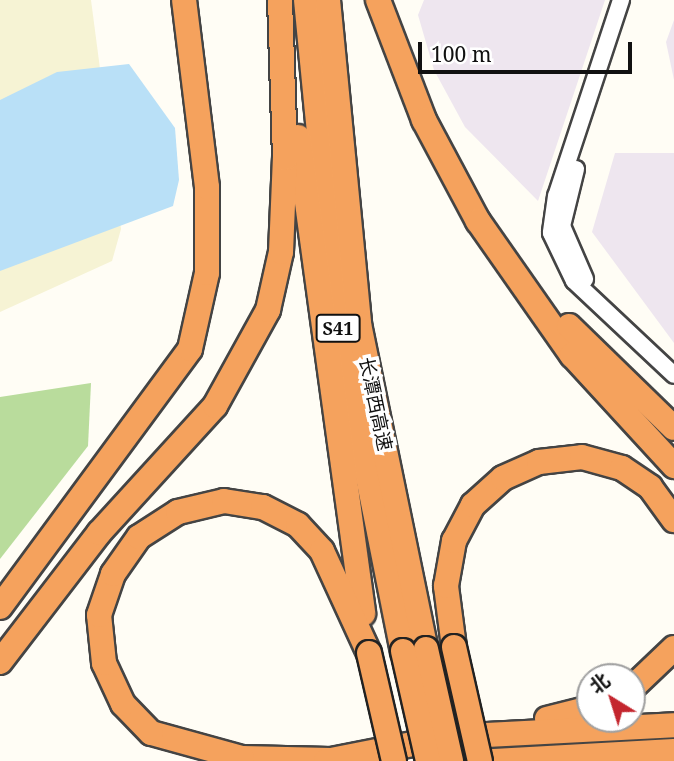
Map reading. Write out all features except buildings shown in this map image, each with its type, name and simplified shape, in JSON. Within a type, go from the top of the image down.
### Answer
[{"type":"highway","points":[[0,607],[190,349],[207,274],[207,187],[184,0]]},
{"type":"highway","points":[[281,0],[325,364],[369,653],[394,761]]},
{"type":"highway","points":[[0,662],[99,533],[215,406],[268,310],[281,253],[285,158],[281,0]]},
{"type":"highway","name":"长潭西高速","points":[[306,0],[338,327],[415,650],[451,761]]},
{"type":"highway","name":"长潭西高速","points":[[328,0],[359,324],[415,650],[428,761]]},
{"type":"highway","points":[[378,0],[424,120],[478,221],[572,355],[674,466]]},
{"type":"highway","points":[[478,221],[580,339],[674,428]]},
{"type":"highway","points":[[480,761],[454,646],[446,586],[454,541],[473,505],[503,478],[539,462],[582,457],[622,468],[650,488],[674,520]]},
{"type":"highway","points":[[369,653],[322,551],[298,525],[263,507],[224,501],[178,512],[139,537],[113,574],[99,615],[104,663],[123,704],[151,733],[242,758],[328,761],[487,734],[576,712]]},
{"type":"highway","points":[[646,675],[674,648]]},
{"type":"highway","points":[[487,734],[674,725]]},
{"type":"highway","points":[[494,761],[674,751]]},
{"type":"street","points":[[621,0],[556,196],[551,233],[574,281],[674,375]]},
{"type":"street","points":[[632,0],[562,226],[584,278],[674,362]]},
{"type":"shaded area","points":[[0,0],[91,0],[121,229],[112,261],[0,312]]},
{"type":"shaded area","points":[[424,0],[605,0],[538,201],[465,127],[434,70],[418,15]]},
{"type":"shaded area","points":[[674,20],[674,80],[666,42]]},
{"type":"shaded area","points":[[615,153],[674,153],[674,343],[592,232]]},
{"type":"green space","points":[[91,383],[88,446],[0,559],[0,397]]},
{"type":"water","points":[[129,64],[175,128],[179,180],[173,206],[0,271],[0,100],[57,72]]}]
